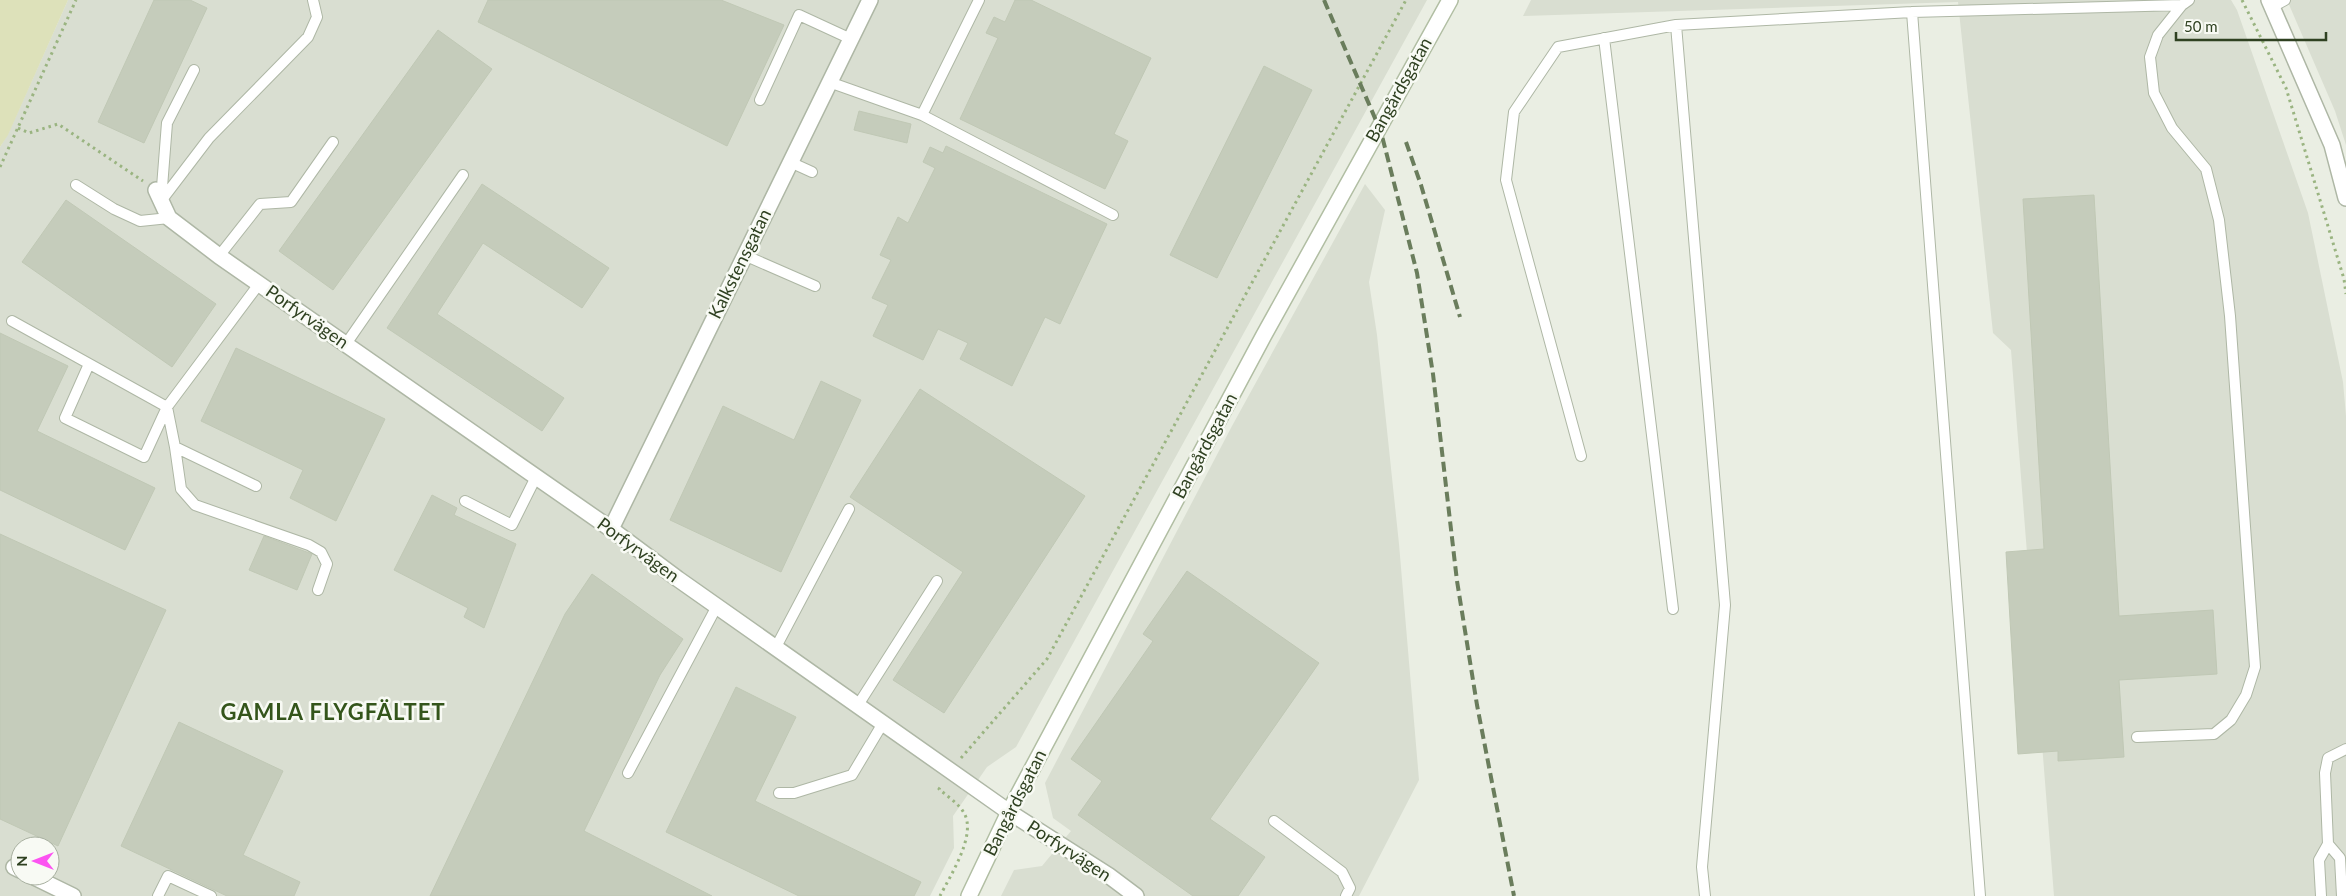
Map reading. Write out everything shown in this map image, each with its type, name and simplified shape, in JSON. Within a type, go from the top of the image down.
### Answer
[{"type":"street","name":"Kalkstensgatan","points":[[611,529],[870,0]]},
{"type":"street","name":"Bangårdsgatan","points":[[968,896],[1009,812],[1264,335],[1450,0]]},
{"type":"street","points":[[2275,2],[2332,145],[2346,198]]},
{"type":"street","name":"Porfyrvägen","points":[[159,195],[169,218],[218,256],[611,529],[1009,812],[1108,875],[1136,896]]},
{"type":"street","points":[[52,886],[73,896]]},
{"type":"lane","points":[[159,195],[208,138],[308,36],[317,17],[313,0]]},
{"type":"lane","points":[[922,115],[980,0]]},
{"type":"lane","points":[[1581,456],[1506,180],[1514,112],[1558,47],[1676,25],[1912,12],[2185,2]]},
{"type":"lane","points":[[2137,737],[2214,734],[2231,720],[2246,695],[2255,667],[2230,316],[2219,220],[2206,169],[2172,128],[2154,93],[2150,57],[2158,35],[2185,2]]},
{"type":"lane","points":[[1912,12],[1980,896]]},
{"type":"lane","points":[[760,100],[799,15],[851,38]]},
{"type":"lane","points":[[1676,25],[1725,605],[1702,857],[1705,896]]},
{"type":"lane","points":[[1604,38],[1673,609]]},
{"type":"lane","points":[[159,195],[167,123],[194,70]]},
{"type":"lane","points":[[829,82],[922,115],[1114,215]]},
{"type":"lane","points":[[218,256],[260,204],[291,202],[332,142]]},
{"type":"lane","points":[[790,162],[812,172]]},
{"type":"lane","points":[[346,344],[463,175]]},
{"type":"lane","points":[[76,185],[114,209],[140,221],[169,218]]},
{"type":"lane","points":[[744,254],[815,286]]},
{"type":"lane","points":[[89,364],[65,418],[144,458],[167,408],[259,284]]},
{"type":"lane","points":[[12,321],[167,408],[181,489],[195,505],[309,545],[322,552],[328,564],[318,590]]},
{"type":"lane","points":[[175,447],[256,486]]},
{"type":"lane","points":[[465,501],[512,525],[536,477]]},
{"type":"lane","points":[[776,647],[849,509]]},
{"type":"lane","points":[[858,705],[937,581]]},
{"type":"lane","points":[[628,773],[717,606]]},
{"type":"lane","points":[[779,793],[794,793],[852,775],[883,723]]},
{"type":"lane","points":[[2322,896],[2319,860],[2328,844],[2325,773],[2328,758],[2346,749]]},
{"type":"lane","points":[[1274,821],[1342,872],[1350,888],[1346,896]]},
{"type":"lane","points":[[2328,844],[2340,858],[2342,896]]},
{"type":"lane","points":[[158,896],[168,876],[211,896]]},
{"type":"path","points":[[0,166],[76,0]]},
{"type":"path","points":[[940,896],[962,850],[968,832],[964,813],[939,789],[962,757],[1047,659],[1406,0]]},
{"type":"path","points":[[2242,0],[2286,88],[2344,278],[2346,294]]},
{"type":"path","points":[[18,128],[29,133],[58,124],[159,195]]},
{"type":"shaded area","points":[[68,0],[1427,0],[1016,747],[987,767],[953,816],[954,848],[930,896],[0,896],[0,147],[8,134]]},
{"type":"shaded area","points":[[1531,0],[2231,0],[2237,10],[2308,213],[2343,382],[2346,416],[2346,896],[2054,896],[2011,350],[1993,333],[1958,2],[1523,16]]},
{"type":"shaded area","points":[[2287,0],[2346,0],[2346,145],[2335,111]]},
{"type":"shaded area","points":[[1365,184],[1385,210],[1369,282],[1377,335],[1399,544],[1419,780],[1359,896],[1001,896],[1014,870],[1042,866],[1071,831],[1053,818],[1045,783],[1232,426]]},
{"type":"green space","points":[[0,0],[68,0],[8,135],[0,147]]},
{"type":"building","points":[[154,0],[190,0],[207,8],[144,143],[98,122]]},
{"type":"building","points":[[488,0],[721,0],[784,25],[727,146],[478,22]]},
{"type":"building","points":[[1015,0],[1031,0],[1151,58],[1114,134],[1128,141],[1105,189],[960,119],[998,38],[986,33],[994,17],[1005,22]]},
{"type":"building","points":[[438,30],[492,69],[333,290],[279,251]]},
{"type":"building","points":[[1264,66],[1312,90],[1217,278],[1170,255]]},
{"type":"building","points":[[859,111],[911,124],[907,143],[854,130]]},
{"type":"building","points":[[946,146],[1107,224],[1060,324],[1045,317],[1012,386],[960,359],[968,343],[938,329],[923,360],[873,336],[888,305],[872,298],[891,260],[880,255],[898,217],[908,223],[935,168],[923,162],[930,147],[943,153]]},
{"type":"building","points":[[482,184],[609,268],[582,308],[483,243],[437,314],[564,398],[542,431],[387,328]]},
{"type":"building","points":[[2094,195],[2119,616],[2213,610],[2217,674],[2119,680],[2124,757],[2058,761],[2058,751],[2018,754],[2006,552],[2044,549],[2023,199]]},
{"type":"building","points":[[66,200],[216,304],[172,367],[22,262]]},
{"type":"building","points":[[0,333],[68,366],[37,431],[155,488],[125,550],[0,490]]},
{"type":"building","points":[[236,348],[385,419],[336,521],[290,498],[303,470],[201,421]]},
{"type":"building","points":[[821,381],[861,400],[781,572],[670,520],[723,406],[794,440]]},
{"type":"building","points":[[920,389],[1085,496],[944,713],[893,680],[963,572],[850,497]]},
{"type":"building","points":[[432,495],[457,508],[454,515],[516,544],[484,628],[464,617],[468,608],[394,570]]},
{"type":"building","points":[[0,534],[166,610],[60,842],[60,836],[37,836],[0,819]]},
{"type":"building","points":[[264,536],[312,554],[297,590],[249,570]]},
{"type":"building","points":[[1187,571],[1319,663],[1210,819],[1265,857],[1238,896],[1193,896],[1078,815],[1102,781],[1071,759],[1153,641],[1143,634]]},
{"type":"building","points":[[592,574],[683,639],[660,675],[584,831],[712,896],[430,896],[565,614]]},
{"type":"building","points":[[736,687],[796,717],[755,801],[921,882],[914,896],[799,896],[666,832]]},
{"type":"building","points":[[179,722],[283,771],[243,855],[300,882],[294,896],[227,896],[121,846]]},
{"type":"railway","points":[[1324,0],[1381,132],[1417,273],[1433,374],[1457,581],[1477,705],[1514,896]]},
{"type":"railway","points":[[1406,142],[1421,185],[1460,317]]},
{"type":"district","name":"GAMLA FLYGFÄLTET","points":[[333,712]]}]
